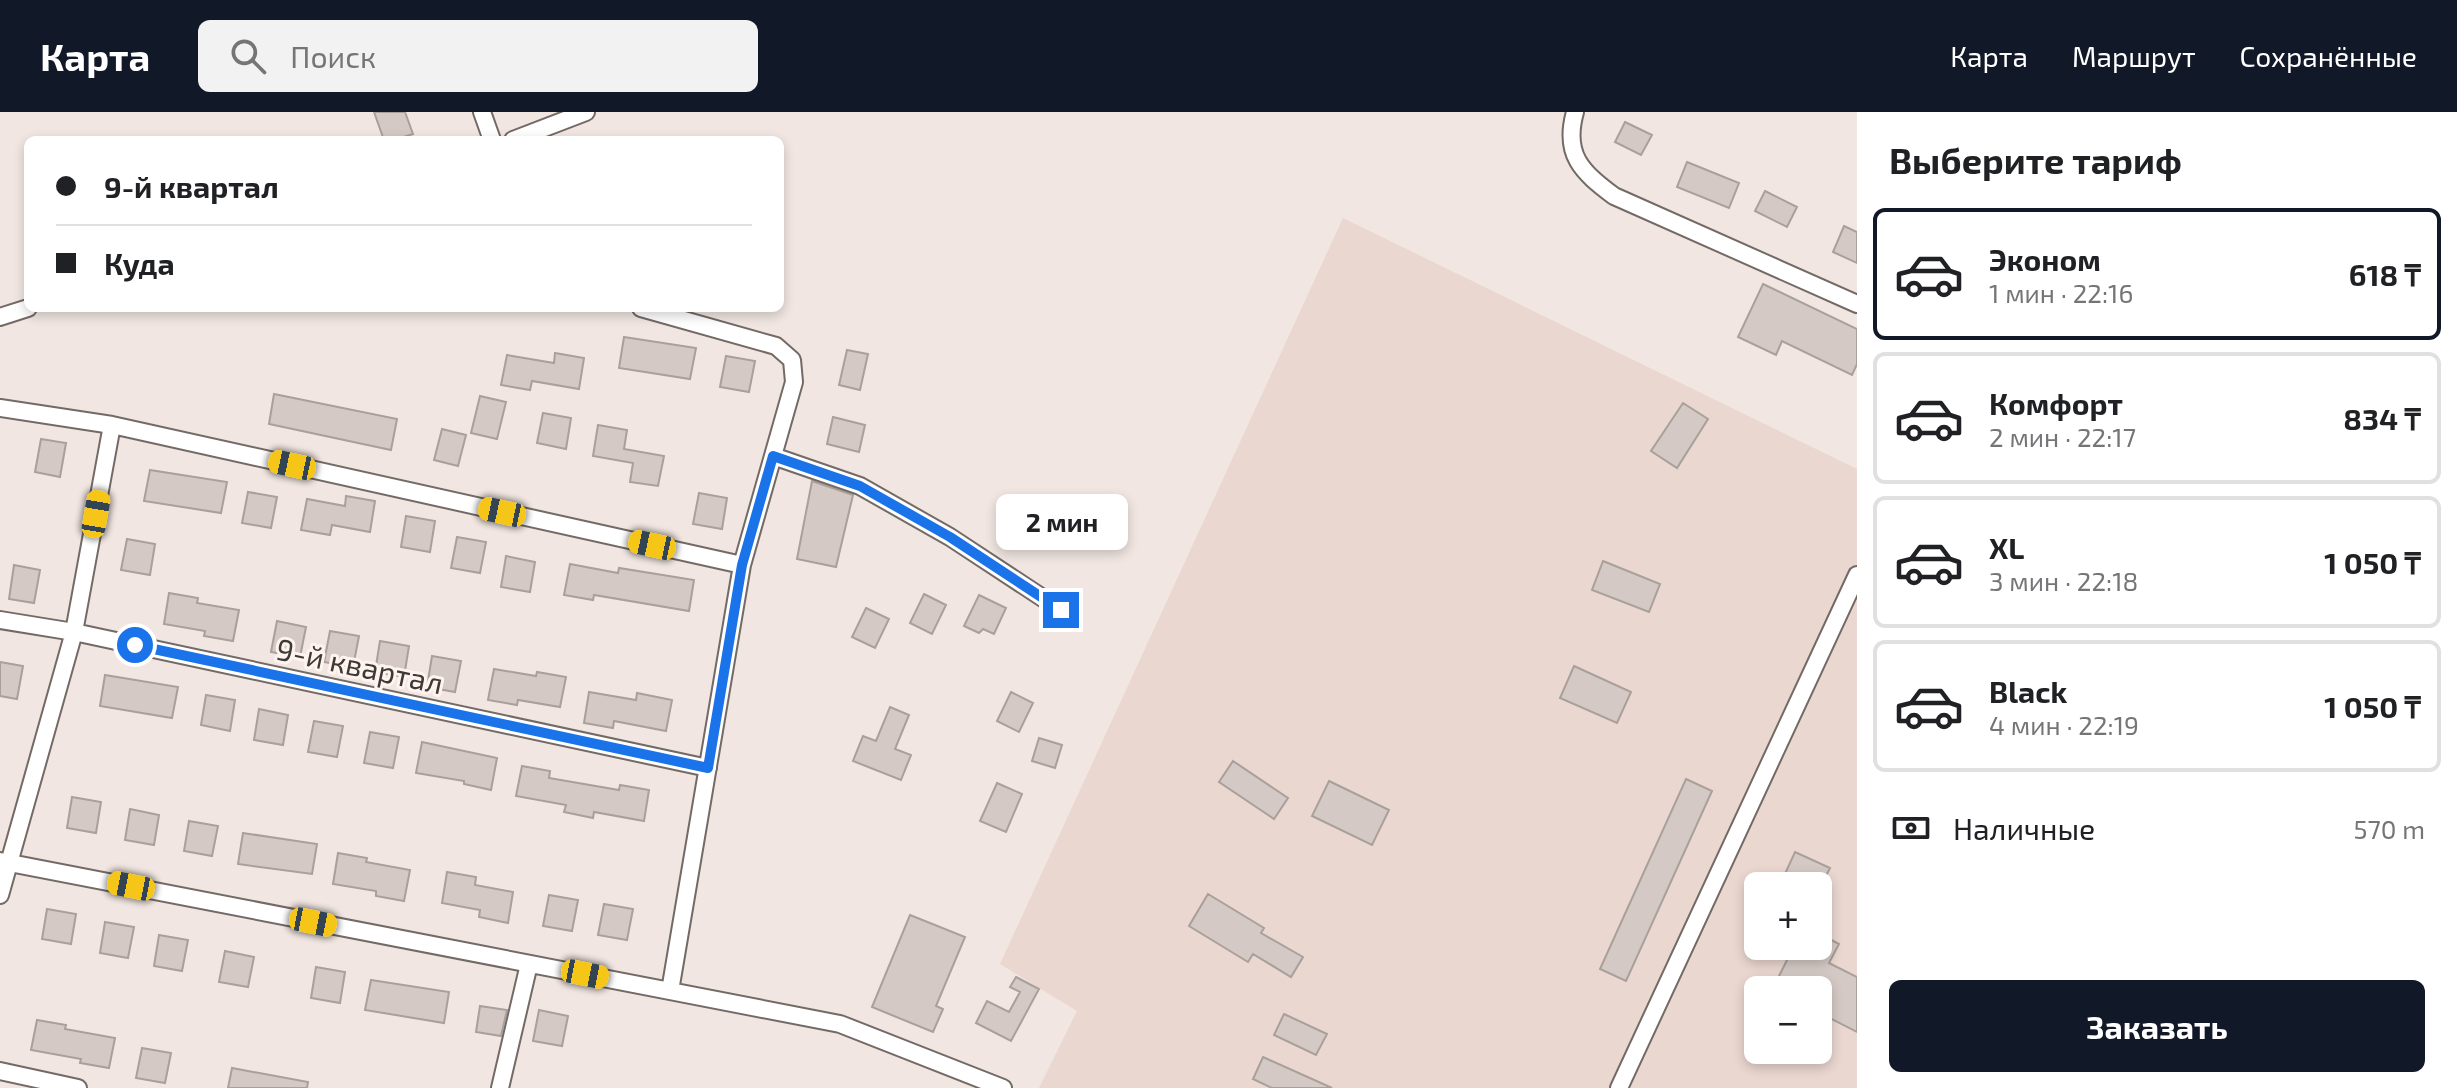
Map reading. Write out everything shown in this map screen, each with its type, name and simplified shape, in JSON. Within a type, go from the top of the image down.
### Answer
[{"type":"street","points":[[482,112],[491,136]]},
{"type":"street","points":[[523,136],[586,112]]},
{"type":"street","points":[[1575,112],[1571,127],[1574,152],[1586,174],[1614,196],[1857,304]]},
{"type":"street","points":[[0,317],[24,309]]},
{"type":"street","points":[[655,312],[776,346],[792,360],[794,382],[742,565],[670,991]]},
{"type":"street","points":[[0,408],[112,425],[742,565]]},
{"type":"street","points":[[0,895],[5,862],[74,632],[112,425]]},
{"type":"street","points":[[773,456],[860,486],[950,537],[1061,610]]},
{"type":"street","points":[[1619,1088],[1857,575]]},
{"type":"street","name":"9-й квартал","points":[[0,620],[74,632],[708,768]]},
{"type":"street","points":[[5,862],[840,1024],[994,1086]]},
{"type":"street","points":[[500,1088],[529,964]]},
{"type":"street","points":[[0,1071],[78,1088]]},
{"type":"shaded area","points":[[1343,218],[1857,469],[1857,1088],[1039,1088],[1077,1011],[1000,964]]},
{"type":"building","points":[[374,112],[405,112],[413,134],[383,136]]},
{"type":"building","points":[[1625,122],[1652,135],[1641,155],[1615,142]]},
{"type":"building","points":[[1687,162],[1739,183],[1729,208],[1677,187]]},
{"type":"building","points":[[1765,191],[1797,207],[1787,227],[1755,211]]},
{"type":"building","points":[[1844,226],[1857,232],[1857,263],[1833,252]]},
{"type":"building","points":[[1763,284],[1857,329],[1857,364],[1852,375],[1782,341],[1776,355],[1738,337]]},
{"type":"building","points":[[624,337],[696,348],[690,379],[619,368]]},
{"type":"building","points":[[847,350],[868,354],[860,390],[839,385]]},
{"type":"building","points":[[555,353],[584,358],[579,389],[532,381],[530,390],[501,385],[507,355],[554,363]]},
{"type":"building","points":[[726,356],[755,361],[749,392],[720,387]]},
{"type":"building","points":[[274,394],[397,419],[391,450],[269,424]]},
{"type":"building","points":[[480,396],[506,402],[497,439],[471,433]]},
{"type":"building","points":[[1683,403],[1708,419],[1677,468],[1651,451]]},
{"type":"building","points":[[543,413],[571,418],[566,449],[537,443]]},
{"type":"building","points":[[833,417],[865,425],[859,452],[827,444]]},
{"type":"building","points":[[598,425],[627,430],[624,449],[664,456],[658,486],[630,482],[633,463],[593,456]]},
{"type":"building","points":[[442,429],[466,435],[458,466],[434,460]]},
{"type":"building","points":[[41,439],[66,443],[60,477],[35,472]]},
{"type":"building","points":[[150,470],[227,482],[221,513],[144,501]]},
{"type":"building","points":[[812,481],[853,495],[836,567],[797,559]]},
{"type":"building","points":[[248,492],[277,497],[271,528],[242,523]]},
{"type":"building","points":[[699,493],[727,498],[722,529],[693,524]]},
{"type":"building","points":[[346,496],[375,501],[370,532],[332,525],[330,535],[301,530],[307,499],[345,506]]},
{"type":"building","points":[[406,516],[435,521],[430,552],[401,547]]},
{"type":"building","points":[[457,537],[486,542],[480,573],[451,568]]},
{"type":"building","points":[[127,539],[155,544],[150,575],[121,570]]},
{"type":"building","points":[[506,556],[535,562],[530,592],[501,587]]},
{"type":"building","points":[[1603,561],[1660,584],[1649,612],[1592,590]]},
{"type":"building","points":[[570,564],[618,573],[619,568],[694,580],[689,611],[594,595],[593,600],[564,595]]},
{"type":"building","points":[[14,565],[40,570],[34,603],[9,599]]},
{"type":"building","points":[[169,593],[198,598],[197,603],[239,610],[233,641],[204,636],[205,631],[164,624]]},
{"type":"building","points":[[924,594],[946,605],[932,634],[910,623]]},
{"type":"building","points":[[979,595],[1006,608],[994,634],[983,629],[979,633],[964,626]]},
{"type":"building","points":[[866,608],[889,619],[875,648],[852,637]]},
{"type":"building","points":[[277,621],[306,627],[300,657],[271,652]]},
{"type":"building","points":[[330,631],[359,636],[353,667],[324,662]]},
{"type":"building","points":[[380,641],[409,646],[404,677],[375,672]]},
{"type":"building","points":[[432,656],[461,661],[455,692],[427,687]]},
{"type":"building","points":[[0,662],[23,666],[17,699],[0,696]]},
{"type":"building","points":[[1574,666],[1631,692],[1617,723],[1560,698]]},
{"type":"building","points":[[494,669],[566,677],[560,707],[518,700],[517,705],[488,700]]},
{"type":"building","points":[[105,675],[178,687],[172,718],[100,706]]},
{"type":"building","points":[[589,692],[636,700],[637,693],[672,700],[666,731],[614,721],[613,728],[584,723]]},
{"type":"building","points":[[1011,692],[1033,703],[1019,732],[997,721]]},
{"type":"building","points":[[206,695],[235,700],[230,731],[201,725]]},
{"type":"building","points":[[890,707],[909,715],[895,749],[911,755],[901,780],[853,761],[863,736],[876,741]]},
{"type":"building","points":[[259,709],[288,715],[283,745],[254,740]]},
{"type":"building","points":[[314,721],[343,726],[337,757],[308,752]]},
{"type":"building","points":[[370,732],[399,737],[393,768],[364,763]]},
{"type":"building","points":[[1039,738],[1062,745],[1055,768],[1032,761]]},
{"type":"building","points":[[422,742],[497,758],[491,790],[464,784],[464,781],[416,773]]},
{"type":"building","points":[[1233,761],[1288,798],[1274,819],[1219,782]]},
{"type":"building","points":[[522,766],[550,771],[549,778],[619,790],[620,785],[649,790],[644,821],[594,812],[593,818],[564,812],[566,805],[516,796]]},
{"type":"building","points":[[1686,779],[1712,791],[1626,981],[1600,969]]},
{"type":"building","points":[[1329,781],[1389,810],[1372,845],[1312,816]]},
{"type":"building","points":[[997,783],[1022,794],[1006,832],[980,821]]},
{"type":"building","points":[[72,797],[101,802],[96,833],[67,828]]},
{"type":"building","points":[[130,809],[159,815],[154,845],[125,840]]},
{"type":"building","points":[[189,821],[218,826],[212,856],[184,851]]},
{"type":"building","points":[[243,833],[317,844],[312,874],[238,864]]},
{"type":"building","points":[[1795,852],[1830,868],[1828,872],[1786,872]]},
{"type":"building","points":[[338,853],[410,870],[404,901],[376,896],[376,891],[333,884]]},
{"type":"building","points":[[447,872],[476,877],[475,885],[513,892],[508,923],[479,917],[480,910],[442,903]]},
{"type":"building","points":[[1208,894],[1264,928],[1261,933],[1303,957],[1291,977],[1253,954],[1248,962],[1189,926]]},
{"type":"building","points":[[549,895],[578,900],[572,931],[543,926]]},
{"type":"building","points":[[604,904],[633,909],[627,940],[598,935]]},
{"type":"building","points":[[47,909],[76,914],[71,944],[42,939]]},
{"type":"building","points":[[910,915],[965,937],[936,1006],[943,1009],[933,1032],[872,1007]]},
{"type":"building","points":[[105,922],[134,927],[128,958],[100,953]]},
{"type":"building","points":[[159,935],[188,940],[182,971],[154,966]]},
{"type":"building","points":[[1832,940],[1839,944],[1832,957]]},
{"type":"building","points":[[225,951],[254,957],[248,987],[219,982]]},
{"type":"building","points":[[1787,960],[1831,960],[1829,963],[1857,977],[1857,1032],[1832,1019],[1832,976],[1779,976]]},
{"type":"building","points":[[316,967],[345,972],[340,1003],[311,998]]},
{"type":"building","points":[[1016,977],[1039,989],[1011,1041],[976,1023],[987,1001],[1009,1012],[1020,992],[1010,987]]},
{"type":"building","points":[[371,980],[449,992],[444,1023],[365,1010]]},
{"type":"building","points":[[480,1006],[507,1010],[501,1036],[476,1032]]},
{"type":"building","points":[[539,1010],[568,1016],[562,1046],[533,1041]]},
{"type":"building","points":[[1284,1014],[1327,1034],[1316,1055],[1274,1035]]},
{"type":"building","points":[[37,1020],[66,1025],[65,1029],[115,1038],[109,1068],[80,1063],[81,1059],[31,1050]]},
{"type":"building","points":[[142,1048],[171,1053],[165,1083],[136,1078]]},
{"type":"building","points":[[1263,1057],[1332,1088],[1272,1088],[1253,1079]]},
{"type":"building","points":[[232,1068],[308,1082],[307,1088],[228,1088]]},
{"type":"route","points":[[135,645],[708,768],[742,565],[773,456],[860,486],[950,537],[1061,610]]}]
